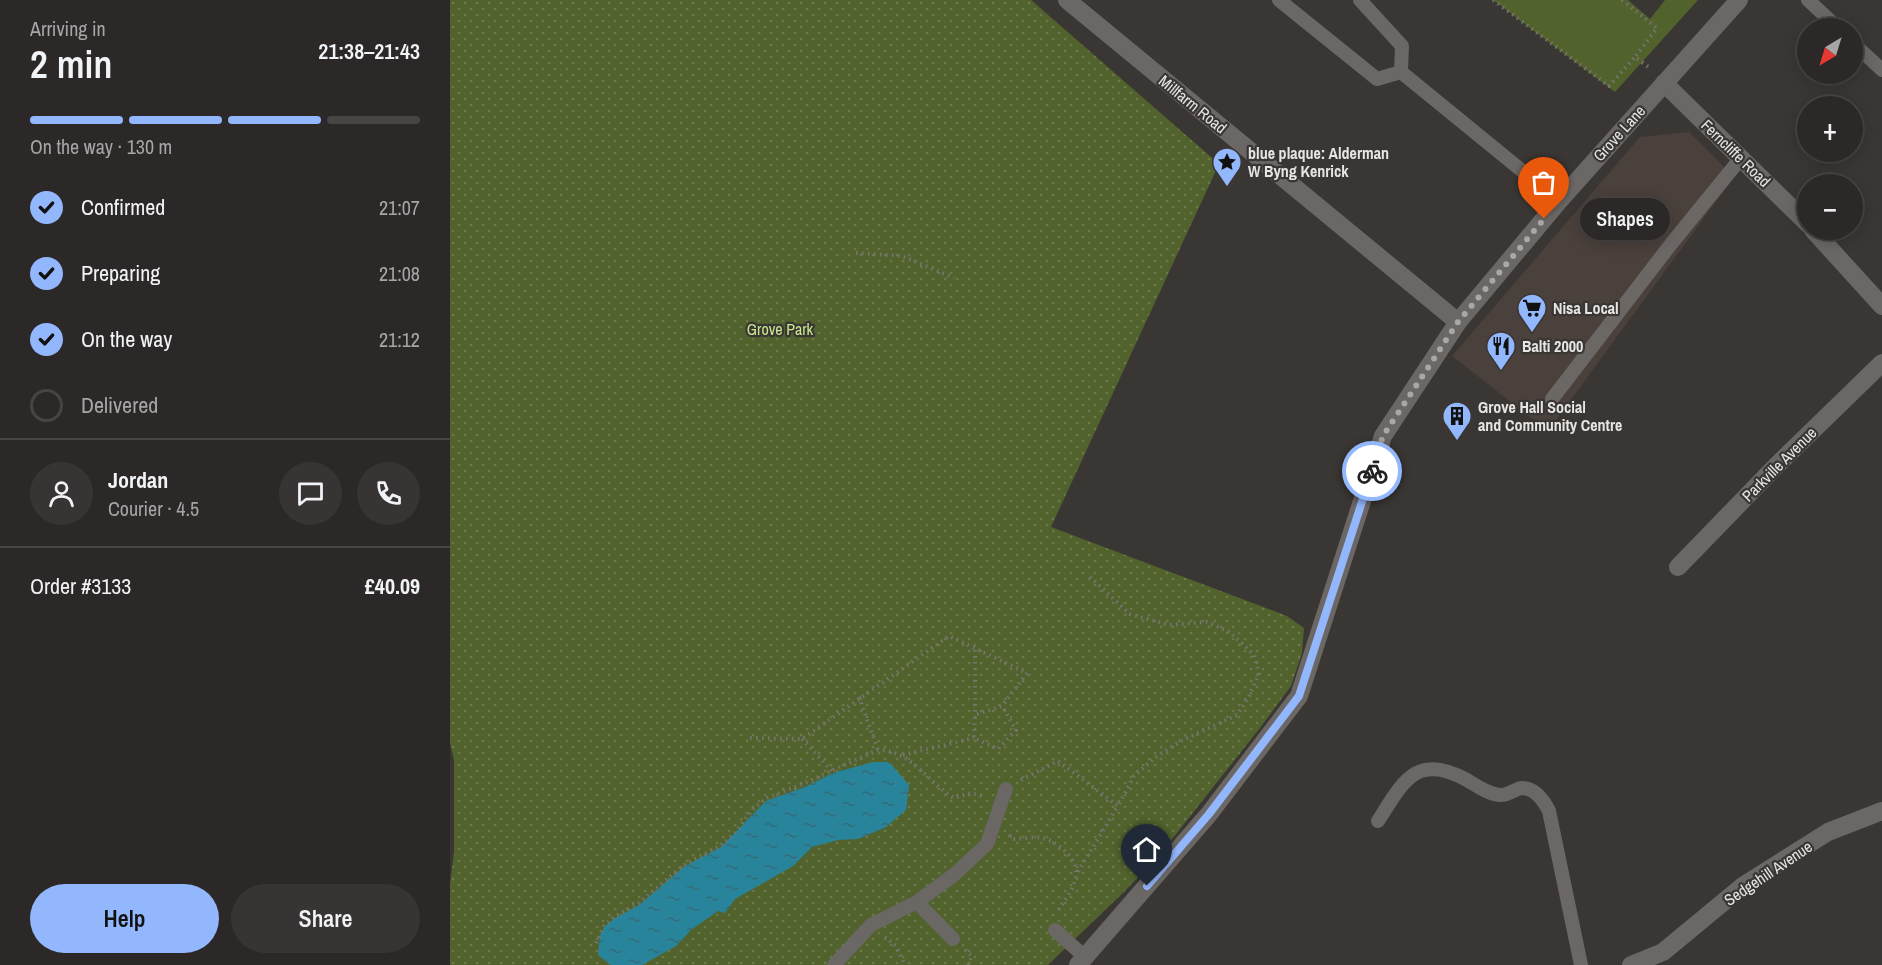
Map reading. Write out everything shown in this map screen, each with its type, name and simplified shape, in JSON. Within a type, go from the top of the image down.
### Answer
[{"type":"street","name":"Millfarm Road","points":[[1067,0],[1458,322]]},
{"type":"street","name":"Grove Lane","points":[[1082,961],[1209,814],[1299,696],[1383,436],[1458,322],[1559,201],[1739,0]]},
{"type":"street","name":"Ferncliffe Road","points":[[1665,82],[1797,213]]},
{"type":"street","points":[[1822,240],[1882,306]]},
{"type":"street","name":"Parkville Avenue","points":[[1678,567],[1775,467],[1882,363]]},
{"type":"street","name":"Sedgehill Avenue","points":[[1630,965],[1663,952],[1744,885],[1828,832],[1882,811]]},
{"type":"lane","points":[[1279,0],[1377,79],[1401,72]]},
{"type":"lane","points":[[1359,0],[1402,46],[1401,72]]},
{"type":"lane","points":[[1808,0],[1827,18]]},
{"type":"lane","points":[[1863,52],[1882,70]]},
{"type":"lane","points":[[1401,72],[1559,201]]},
{"type":"lane","points":[[1552,399],[1671,244],[1741,158]]},
{"type":"lane","points":[[1378,820],[1409,776],[1421,770],[1434,768],[1446,770],[1491,793],[1503,796],[1521,788],[1534,792],[1549,811],[1581,965]]},
{"type":"lane","points":[[834,965],[871,925],[917,902],[955,874],[987,844],[995,815],[1006,789]]},
{"type":"lane","points":[[917,902],[953,939]]},
{"type":"lane","points":[[1055,930],[1082,961]]},
{"type":"path","points":[[1493,0],[1609,86],[1657,28],[1623,0]]},
{"type":"path","points":[[1635,57],[1665,82]]},
{"type":"path","points":[[856,253],[902,256],[954,278]]},
{"type":"path","points":[[1055,930],[1054,917],[1071,891],[1076,874],[1134,776],[1157,756],[1183,740],[1237,715],[1259,674],[1254,655],[1230,632],[1207,622],[1169,625],[1130,614],[1090,577]]},
{"type":"path","points":[[750,738],[802,739],[949,636],[1027,673],[1002,706],[975,715]]},
{"type":"path","points":[[974,738],[975,650]]},
{"type":"path","points":[[859,697],[878,750]]},
{"type":"path","points":[[903,755],[974,738],[998,749],[1016,730],[1002,706]]},
{"type":"path","points":[[802,739],[832,771]]},
{"type":"path","points":[[596,944],[604,926],[614,917],[639,903],[684,865],[720,846],[734,834],[753,809],[767,798],[878,750],[890,750],[903,755],[954,798],[971,793],[983,795],[1003,830],[1014,839],[1043,838],[1063,849],[1076,867],[1076,874]]},
{"type":"path","points":[[1006,789],[1058,761],[1118,806]]},
{"type":"path","points":[[871,925],[896,946],[905,965]]},
{"type":"shaded area","points":[[1689,132],[1734,177],[1548,431],[1452,356],[1640,137]]},
{"type":"green space","name":"Grove Park","points":[[450,0],[1031,0],[1219,164],[1051,527],[1287,616],[1304,628],[1302,653],[1291,686],[1165,848],[1127,889],[1048,965],[450,965],[450,884],[454,853],[454,760],[450,743]]},
{"type":"green space","points":[[1493,0],[1628,0],[1650,19],[1665,0],[1698,0],[1615,92]]},
{"type":"water","points":[[873,762],[889,762],[909,785],[906,810],[886,827],[858,839],[838,840],[812,847],[793,866],[735,899],[725,913],[718,911],[691,930],[676,946],[642,965],[611,965],[598,955],[600,935],[605,926],[639,905],[685,866],[721,847],[766,801],[805,787],[833,773]]},
{"type":"way so far","points":[[1372,471],[1383,436],[1458,322],[1544,219]]},
{"type":"place","name":"blue plaque: Alderman W Byng Kenrick","points":[[1227,188]]},
{"type":"place","name":"Shapes","points":[[1544,219]]},
{"type":"place","name":"Nisa Local","points":[[1532,334]]},
{"type":"place","name":"Balti 2000","points":[[1501,372]]},
{"type":"place","name":"Grove Hall Social and Community Centre","points":[[1457,442]]},
{"type":"route","points":[[1147,886],[1209,814],[1299,696],[1372,471]]}]
